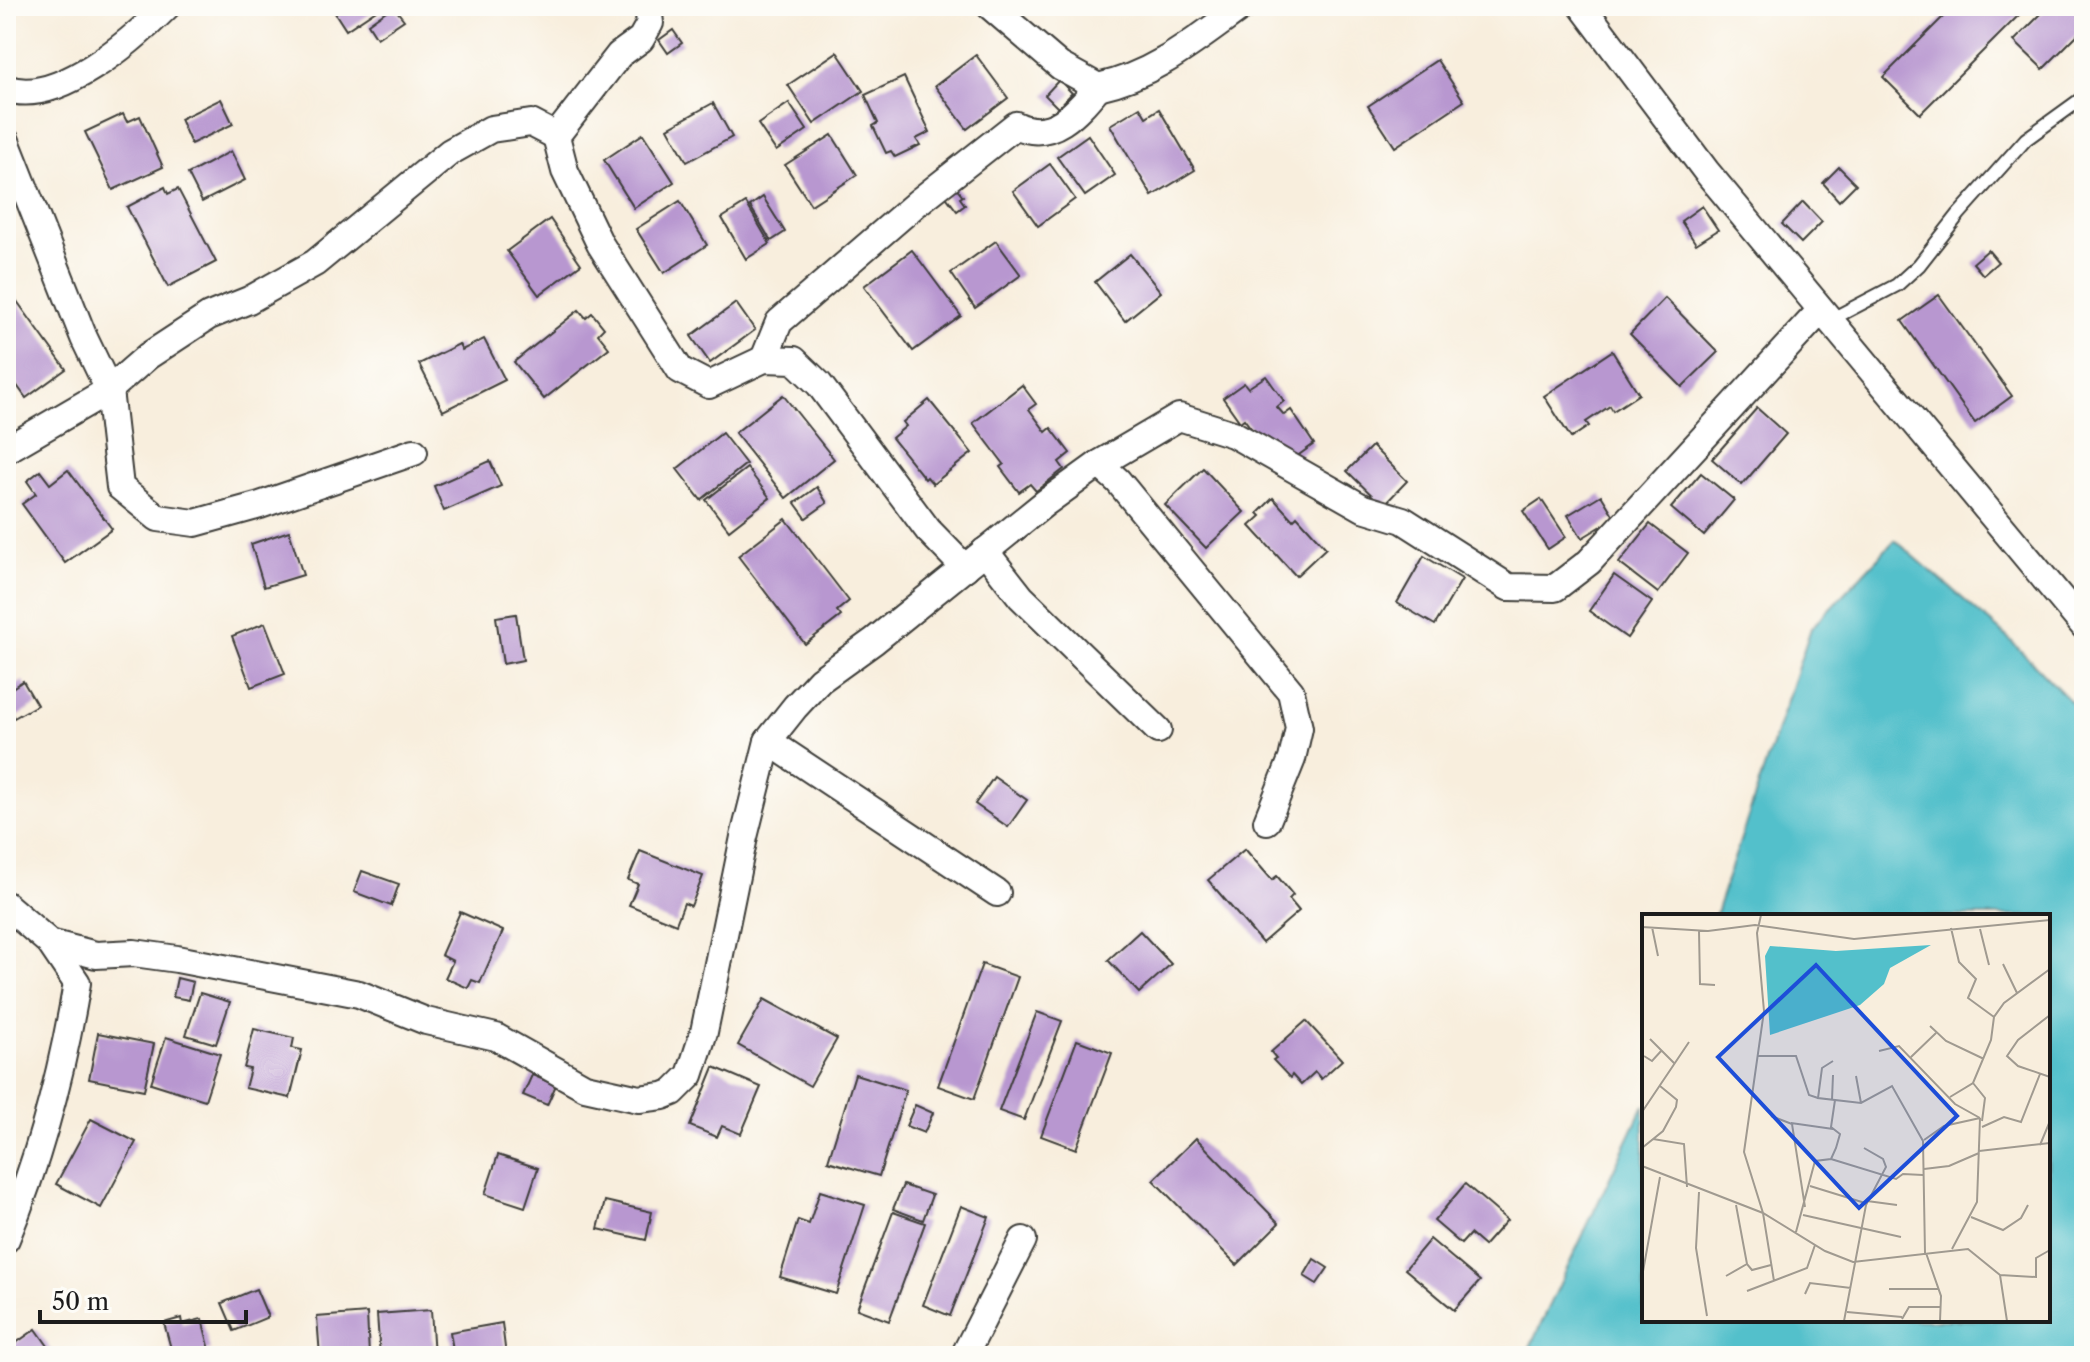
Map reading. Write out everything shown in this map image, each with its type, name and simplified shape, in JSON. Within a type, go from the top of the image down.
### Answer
[{"type":"street","points":[[6,88],[18,93],[65,83],[110,57],[167,6]]},
{"type":"street","points":[[556,136],[619,55],[641,39],[650,23],[648,6]]},
{"type":"street","points":[[990,6],[1060,66],[1098,87]]},
{"type":"street","points":[[764,359],[779,322],[917,203],[1016,125],[1025,129],[1046,130],[1075,115],[1098,87],[1138,76],[1194,43],[1243,6]]},
{"type":"street","points":[[1582,6],[1706,171],[2084,626]]},
{"type":"street","points":[[6,450],[109,390],[148,356],[209,316],[249,300],[315,263],[450,152],[491,129],[531,123],[556,136],[565,171],[600,244],[680,370],[709,385],[764,359],[794,360],[819,384],[928,530],[975,559],[1021,597],[1158,730]]},
{"type":"street","points":[[6,141],[84,338],[109,390],[120,487],[158,518],[195,523],[260,505],[414,452]]},
{"type":"street","points":[[50,943],[96,955],[134,953],[177,959],[359,994],[426,1021],[496,1037],[585,1087],[639,1099],[663,1096],[673,1092],[690,1075],[704,1032],[744,837],[768,741],[820,680],[1099,464],[1179,417],[1233,434],[1363,508],[1403,520],[1508,587],[1555,588],[1589,562],[1825,315]]},
{"type":"street","points":[[1099,464],[1118,481],[1291,692],[1299,728],[1292,759],[1267,821]]},
{"type":"street","points":[[768,741],[997,893]]},
{"type":"street","points":[[6,905],[50,943],[77,983],[68,1036],[22,1201],[6,1239]]},
{"type":"street","points":[[964,1356],[1023,1240]]},
{"type":"lane","points":[[1825,315],[1897,285],[1919,265],[1959,214],[2026,139],[2084,97]]},
{"type":"water","points":[[1895,540],[2007,637],[2084,715],[2084,1356],[1526,1356],[1642,1109],[1642,1322],[2050,1322],[2050,914],[1716,914],[1811,628]]},
{"type":"building","points":[[336,6],[382,6],[346,30],[335,13],[339,10]]},
{"type":"building","points":[[393,6],[404,20],[377,38],[368,24]]},
{"type":"building","points":[[1954,6],[2028,6],[1920,114],[1883,77]]},
{"type":"building","points":[[2049,6],[2082,6],[2084,28],[2043,69],[2014,41]]},
{"type":"building","points":[[673,30],[682,43],[668,53],[659,40]]},
{"type":"building","points":[[837,52],[863,91],[814,124],[788,85]]},
{"type":"building","points":[[976,55],[1008,98],[967,129],[935,86]]},
{"type":"building","points":[[1437,60],[1464,101],[1395,147],[1368,106]]},
{"type":"building","points":[[904,77],[930,132],[916,139],[920,145],[895,157],[891,151],[886,153],[873,126],[878,123],[865,95]]},
{"type":"building","points":[[1059,80],[1072,93],[1058,108],[1045,95]]},
{"type":"building","points":[[221,99],[233,124],[191,144],[180,119]]},
{"type":"building","points":[[713,103],[732,137],[687,162],[668,128]]},
{"type":"building","points":[[789,103],[807,130],[776,151],[758,124]]},
{"type":"building","points":[[1140,107],[1146,117],[1159,109],[1195,170],[1152,196],[1110,125]]},
{"type":"building","points":[[123,114],[127,122],[140,116],[163,167],[113,190],[85,132]]},
{"type":"building","points":[[643,134],[674,182],[634,208],[604,160]]},
{"type":"building","points":[[832,135],[857,175],[811,205],[785,165]]},
{"type":"building","points":[[1088,135],[1115,175],[1085,196],[1057,157]]},
{"type":"building","points":[[231,151],[245,180],[202,202],[188,174]]},
{"type":"building","points":[[1050,164],[1075,199],[1038,226],[1013,191]]},
{"type":"building","points":[[1839,167],[1856,184],[1839,201],[1823,183]]},
{"type":"building","points":[[955,186],[963,196],[960,198],[965,205],[957,211],[944,194]]},
{"type":"building","points":[[165,187],[168,194],[178,189],[216,262],[168,287],[127,207]]},
{"type":"building","points":[[763,197],[785,232],[771,241],[750,206]]},
{"type":"building","points":[[680,201],[707,245],[664,273],[636,229]]},
{"type":"building","points":[[1803,202],[1822,222],[1801,243],[1782,224]]},
{"type":"building","points":[[746,203],[770,244],[746,259],[722,218]]},
{"type":"building","points":[[1702,206],[1718,230],[1696,244],[1681,221]]},
{"type":"building","points":[[550,219],[581,264],[539,295],[507,251]]},
{"type":"building","points":[[996,241],[1021,275],[975,308],[951,273]]},
{"type":"building","points":[[912,250],[961,316],[913,351],[864,286]]},
{"type":"building","points":[[1988,250],[1998,262],[1983,275],[1973,263]]},
{"type":"building","points":[[1130,254],[1161,292],[1125,321],[1095,282]]},
{"type":"building","points":[[6,286],[66,369],[26,398],[6,370]]},
{"type":"building","points":[[1939,295],[2012,396],[1975,423],[1902,321]]},
{"type":"building","points":[[1665,298],[1718,352],[1682,387],[1630,334]]},
{"type":"building","points":[[736,303],[755,330],[710,363],[691,336]]},
{"type":"building","points":[[579,310],[586,318],[592,313],[604,328],[598,334],[609,348],[544,399],[514,362]]},
{"type":"building","points":[[484,339],[505,380],[443,411],[419,364],[459,344],[462,350]]},
{"type":"building","points":[[1612,351],[1639,394],[1613,411],[1610,406],[1586,422],[1589,426],[1571,438],[1544,396]]},
{"type":"building","points":[[1266,376],[1284,401],[1277,407],[1284,415],[1291,410],[1314,444],[1289,462],[1260,440],[1244,419],[1240,422],[1223,398],[1244,383],[1248,388]]},
{"type":"building","points":[[1022,385],[1036,404],[1029,409],[1046,432],[1051,428],[1070,453],[1059,462],[1064,469],[1036,491],[1030,484],[1019,492],[1000,467],[1004,464],[973,423]]},
{"type":"building","points":[[783,395],[834,459],[786,498],[735,433]]},
{"type":"building","points":[[929,400],[972,453],[933,484],[927,477],[925,479],[892,438],[906,426],[903,422]]},
{"type":"building","points":[[1757,408],[1786,434],[1742,485],[1712,459]]},
{"type":"building","points":[[722,433],[746,464],[701,500],[677,469]]},
{"type":"building","points":[[1372,446],[1407,481],[1383,506],[1347,471]]},
{"type":"building","points":[[490,461],[501,486],[444,511],[434,486]]},
{"type":"building","points":[[747,468],[770,498],[729,530],[706,500]]},
{"type":"building","points":[[1203,468],[1244,512],[1206,548],[1165,505]]},
{"type":"building","points":[[68,470],[112,529],[65,563],[22,504],[36,494],[27,481],[40,471],[50,484]]},
{"type":"building","points":[[1701,473],[1734,500],[1704,536],[1671,508]]},
{"type":"building","points":[[817,487],[827,503],[806,518],[795,503]]},
{"type":"building","points":[[1601,495],[1615,518],[1582,538],[1568,515]]},
{"type":"building","points":[[1273,498],[1293,520],[1297,516],[1326,548],[1296,576],[1250,526]]},
{"type":"building","points":[[1541,499],[1566,537],[1548,549],[1523,511]]},
{"type":"building","points":[[786,519],[849,601],[837,611],[841,616],[805,644],[738,556]]},
{"type":"building","points":[[1650,524],[1688,553],[1658,593],[1619,563]]},
{"type":"building","points":[[289,531],[303,575],[264,587],[251,544]]},
{"type":"building","points":[[1424,556],[1462,579],[1435,625],[1397,603]]},
{"type":"building","points":[[1614,575],[1652,602],[1627,638],[1589,611]]},
{"type":"building","points":[[516,614],[523,660],[503,664],[496,617]]},
{"type":"building","points":[[265,623],[285,674],[251,687],[232,636]]},
{"type":"building","points":[[23,681],[37,705],[14,718],[6,704],[6,692]]},
{"type":"building","points":[[994,777],[1027,800],[1008,827],[975,804]]},
{"type":"building","points":[[1245,849],[1272,880],[1277,876],[1293,895],[1289,899],[1299,911],[1262,943],[1208,880]]},
{"type":"building","points":[[640,851],[703,876],[691,906],[684,903],[676,924],[629,905],[638,884],[628,880]]},
{"type":"building","points":[[362,871],[399,884],[391,906],[354,892]]},
{"type":"building","points":[[460,912],[503,931],[480,983],[472,980],[468,988],[445,978],[453,961],[441,955]]},
{"type":"building","points":[[1140,931],[1171,964],[1139,993],[1108,960]]},
{"type":"building","points":[[982,964],[1018,977],[974,1099],[938,1086]]},
{"type":"building","points":[[177,978],[193,982],[189,1000],[173,997]]},
{"type":"building","points":[[200,993],[230,1002],[216,1044],[186,1035]]},
{"type":"building","points":[[764,999],[837,1039],[810,1086],[738,1045]]},
{"type":"building","points":[[1037,1012],[1062,1021],[1024,1120],[999,1111]]},
{"type":"building","points":[[1306,1021],[1342,1060],[1321,1079],[1315,1072],[1301,1085],[1273,1060],[1276,1058],[1271,1052]]},
{"type":"building","points":[[254,1029],[294,1038],[292,1048],[302,1050],[290,1098],[245,1088],[250,1069],[244,1068]]},
{"type":"building","points":[[98,1033],[154,1044],[144,1090],[89,1079]]},
{"type":"building","points":[[166,1037],[220,1054],[205,1100],[151,1083]]},
{"type":"building","points":[[1077,1040],[1112,1053],[1076,1149],[1041,1136]]},
{"type":"building","points":[[714,1067],[761,1087],[741,1134],[722,1126],[717,1137],[690,1126]]},
{"type":"building","points":[[855,1074],[906,1090],[879,1176],[828,1161]]},
{"type":"building","points":[[532,1075],[556,1085],[547,1105],[523,1095]]},
{"type":"building","points":[[915,1105],[933,1113],[924,1133],[906,1126]]},
{"type":"building","points":[[91,1119],[136,1142],[101,1208],[56,1184]]},
{"type":"building","points":[[1196,1138],[1279,1223],[1237,1265],[1153,1180]]},
{"type":"building","points":[[498,1155],[538,1168],[525,1207],[485,1194]]},
{"type":"building","points":[[1465,1184],[1507,1220],[1484,1246],[1470,1234],[1461,1244],[1434,1221]]},
{"type":"building","points":[[903,1185],[932,1195],[923,1220],[893,1209]]},
{"type":"building","points":[[820,1191],[865,1205],[836,1294],[780,1277],[798,1220],[809,1224]]},
{"type":"building","points":[[605,1201],[652,1212],[646,1240],[598,1229]]},
{"type":"building","points":[[961,1206],[989,1217],[950,1316],[923,1305]]},
{"type":"building","points":[[893,1212],[925,1223],[889,1321],[857,1309]]},
{"type":"building","points":[[1430,1239],[1480,1281],[1454,1310],[1405,1269]]},
{"type":"building","points":[[1314,1259],[1328,1268],[1317,1284],[1304,1276]]},
{"type":"building","points":[[256,1289],[268,1317],[234,1331],[222,1303]]},
{"type":"building","points":[[431,1310],[434,1356],[380,1356],[377,1314]]},
{"type":"building","points":[[367,1313],[369,1356],[320,1356],[317,1317]]},
{"type":"building","points":[[181,1318],[182,1324],[202,1319],[210,1350],[173,1356],[164,1323]]},
{"type":"building","points":[[502,1323],[506,1356],[454,1356],[450,1332]]},
{"type":"building","points":[[36,1329],[55,1356],[6,1356],[6,1350]]},
{"type":"building","points":[[551,1349],[599,1349],[599,1356],[551,1356]]},
{"type":"building","points":[[633,1349],[665,1354],[665,1356],[632,1356]]}]
